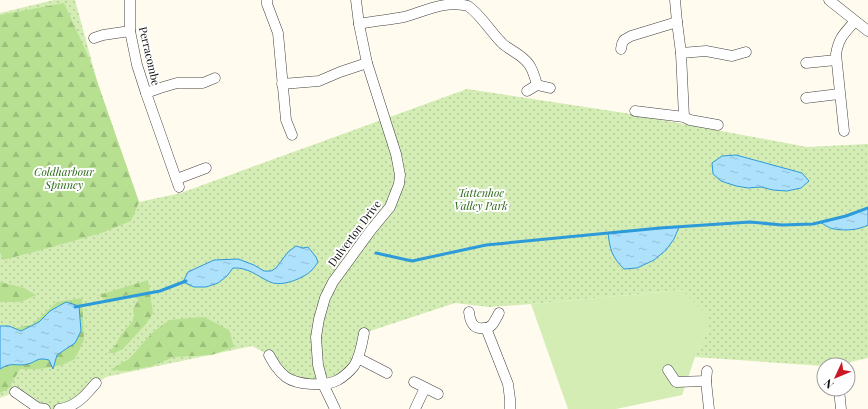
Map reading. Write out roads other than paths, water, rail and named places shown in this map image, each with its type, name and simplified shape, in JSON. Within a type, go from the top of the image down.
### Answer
[{"type":"street","name":"Perracombe","points":[[130,0],[130,31],[137,65],[178,183],[206,168]]},
{"type":"street","points":[[267,0],[267,4],[278,33],[286,120],[292,135]]},
{"type":"street","name":"Dulverton Drive","points":[[335,409],[323,384],[318,365],[316,337],[319,319],[325,298],[333,282],[390,207],[399,184],[400,175],[396,154],[367,63],[356,0]]},
{"type":"street","points":[[675,0],[681,53],[684,117]]},
{"type":"street","points":[[830,0],[868,31]]},
{"type":"street","points":[[359,24],[403,17],[439,2],[454,1],[468,6],[502,44],[527,60],[534,73],[537,85]]},
{"type":"street","points":[[844,131],[836,60],[837,44],[840,38],[855,21]]},
{"type":"street","points":[[621,49],[624,40],[632,36],[677,22]]},
{"type":"street","points":[[94,38],[103,35],[130,31]]},
{"type":"street","points":[[681,53],[706,51],[732,56],[746,52]]},
{"type":"street","points":[[806,63],[836,60]]},
{"type":"street","points":[[282,84],[319,81],[367,63]]},
{"type":"street","name":"Perracombe","points":[[146,93],[177,83],[203,83],[215,78]]},
{"type":"street","points":[[527,91],[537,85],[550,88]]},
{"type":"street","points":[[806,98],[839,94]]},
{"type":"street","points":[[634,111],[684,117],[690,120],[718,125]]},
{"type":"street","points":[[469,312],[469,319],[474,326],[480,329],[492,326],[498,313]]},
{"type":"street","points":[[486,328],[508,384],[510,409]]},
{"type":"street","points":[[269,355],[278,370],[288,378],[303,383],[323,384],[337,380],[354,366],[358,358],[364,333]]},
{"type":"street","points":[[358,358],[387,373]]},
{"type":"street","points":[[668,370],[676,382],[706,376],[709,409]]},
{"type":"street","points":[[414,382],[438,394]]},
{"type":"street","points":[[65,409],[82,398],[96,383]]},
{"type":"street","points":[[415,409],[425,388]]},
{"type":"street","points":[[15,392],[38,408],[45,409]]},
{"type":"street","points":[[840,397],[841,409]]},
{"type":"water","points":[[736,155],[802,173],[809,181],[801,188],[787,191],[761,187],[748,188],[721,181],[713,174],[712,163],[722,156]]},
{"type":"water","points":[[868,208],[868,225],[860,228],[839,230],[828,227],[820,222],[846,216]]},
{"type":"water","points":[[679,227],[674,239],[666,250],[654,260],[637,268],[624,269],[614,257],[608,233]]},
{"type":"water","points":[[296,246],[303,248],[308,247],[318,262],[307,274],[286,283],[280,284],[270,282],[248,270],[238,268],[233,268],[227,276],[218,283],[206,287],[194,287],[183,282],[188,272],[214,260],[238,259],[254,265],[264,271],[271,271],[276,268],[288,252]]},
{"type":"water","points":[[66,302],[79,306],[81,331],[75,343],[57,355],[53,369],[49,360],[42,359],[24,365],[8,365],[0,369],[0,326],[9,326],[21,331],[39,322],[50,311]]},
{"type":"waterway","points":[[376,253],[412,261],[486,245],[660,228],[750,222],[782,225],[813,224],[846,216],[868,208]]},
{"type":"waterway","points":[[75,307],[160,291],[186,281]]},
{"type":"park label","name":"Coldharbour Spinney","points":[[64,177]]},
{"type":"park label","name":"Tattenhoe Valley Park","points":[[481,198]]}]
